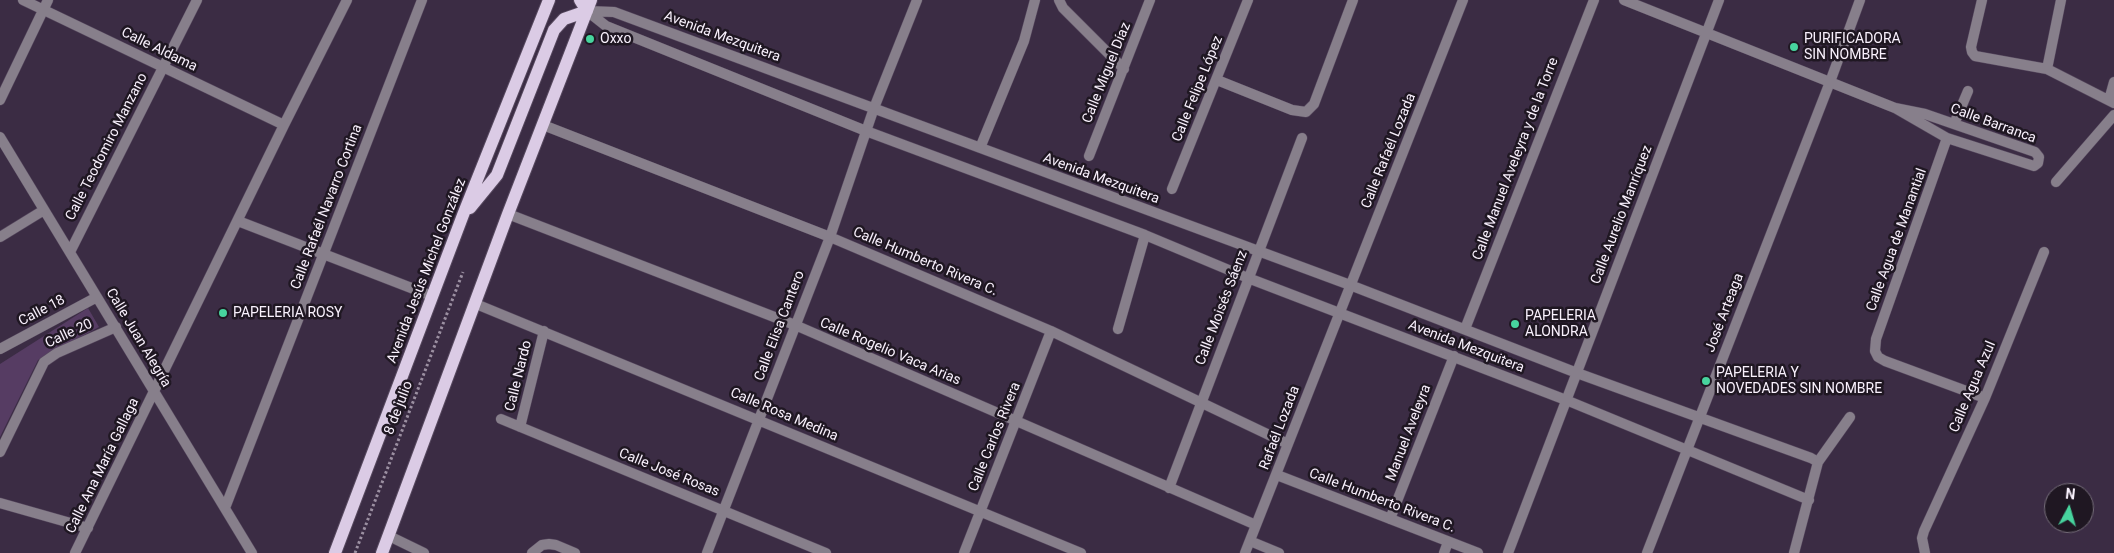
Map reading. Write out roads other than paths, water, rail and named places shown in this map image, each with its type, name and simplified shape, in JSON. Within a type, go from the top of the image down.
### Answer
[{"type":"main road","name":"Avenida Jesús Michel González","points":[[335,553],[463,215],[549,0]]},
{"type":"main road","points":[[463,215],[498,175],[554,30],[564,19],[586,4]]},
{"type":"main road","points":[[382,553],[543,125],[586,4]]},
{"type":"street","name":"Calle Aldama","points":[[22,0],[284,125]]},
{"type":"street","points":[[0,100],[48,0]]},
{"type":"street","name":"Calle Teodomiro Manzano","points":[[70,252],[197,0]]},
{"type":"street","points":[[155,392],[284,125],[347,0]]},
{"type":"street","name":"Calle Rafaél Navarro Cortina","points":[[225,508],[422,0]]},
{"type":"street","points":[[980,148],[1024,41],[1035,0]]},
{"type":"street","points":[[1059,0],[1063,8],[1124,69]]},
{"type":"street","name":"Calle Miguel Díaz","points":[[1089,156],[1150,0]]},
{"type":"street","name":"Calle Felipe López","points":[[1172,189],[1248,0]]},
{"type":"street","points":[[1217,80],[1292,110],[1306,112],[1314,104],[1353,0]]},
{"type":"street","name":"Calle Rafaél Lozada","points":[[1340,313],[1463,0]]},
{"type":"street","name":"Calle Manuel Aveleyra y de la Torre","points":[[1465,329],[1594,0]]},
{"type":"street","name":"Calle Barranca","points":[[1624,0],[1894,108],[1948,138],[2034,166],[2038,163],[2039,157],[2034,152],[1925,114],[1894,108]]},
{"type":"street","name":"Calle Aurelio Manríquez","points":[[1508,553],[1719,0]]},
{"type":"street","name":"José Arteaga","points":[[1647,553],[1860,0]]},
{"type":"street","points":[[1982,0],[1972,41],[1972,52],[1980,58],[2047,70],[2112,102],[2114,82]]},
{"type":"street","points":[[2047,70],[2061,0]]},
{"type":"street","name":"Calle Elisa Cantero","points":[[707,553],[830,237],[913,1]]},
{"type":"street","name":"Avenida Mezquitera","points":[[586,4],[614,12],[874,108],[1350,285],[1576,373],[1700,417],[1818,462]]},
{"type":"street","name":"Avenida Mezquitera","points":[[586,4],[606,26],[866,131],[1145,235],[1248,278],[1566,400],[1809,500]]},
{"type":"street","points":[[1954,124],[1968,91]]},
{"type":"street","points":[[2056,182],[2114,116]]},
{"type":"street","name":"Calle Humberto Rivera C.","points":[[543,125],[830,237],[1051,331],[1202,401],[1288,444]]},
{"type":"street","name":"Calle Juan Alegría","points":[[0,137],[252,553]]},
{"type":"street","name":"Calle Moisés Sáenz","points":[[1169,488],[1302,138]]},
{"type":"street","name":"Calle Agua de Manantial","points":[[1948,138],[1876,338],[1875,352],[1878,357],[1885,361],[1985,398]]},
{"type":"street","points":[[0,237],[44,210]]},
{"type":"street","name":"Calle Rogelio Vaca Arias","points":[[508,214],[795,325],[1256,525]]},
{"type":"street","points":[[238,221],[432,296]]},
{"type":"street","points":[[1118,329],[1145,235]]},
{"type":"street","name":"Calle Agua Azul","points":[[1926,553],[1922,538],[1924,531],[1985,398],[2044,252]]},
{"type":"street","name":"Calle 18","points":[[0,349],[97,297]]},
{"type":"street","name":"Calle Rosa Medina","points":[[476,304],[1081,553]]},
{"type":"street","name":"Rafaél Lozada","points":[[1245,553],[1340,313]]},
{"type":"street","name":"Calle 20","points":[[0,452],[44,362],[57,353],[116,327]]},
{"type":"street","name":"Calle Nardo","points":[[520,427],[544,331]]},
{"type":"street","name":"Calle Carlos Rivera","points":[[964,553],[1051,331]]},
{"type":"street","name":"Manuel Aveleyra","points":[[1390,519],[1454,356]]},
{"type":"street","name":"Calle Ana María Gallaga","points":[[75,553],[155,392]]},
{"type":"street","points":[[1794,553],[1818,462],[1850,417]]},
{"type":"street","name":"Calle José Rosas","points":[[501,419],[826,553]]},
{"type":"street","name":"Calle Humberto Rivera C.","points":[[1277,475],[1478,553]]},
{"type":"street","points":[[0,503],[88,528]]},
{"type":"street","points":[[388,536],[424,553]]},
{"type":"street","points":[[1250,541],[1279,553]]},
{"type":"street","points":[[1444,553],[1448,542]]},
{"type":"street","points":[[532,553],[542,545],[556,545],[575,553]]},
{"type":"place","name":"Oxxo","points":[[590,39]]},
{"type":"place","name":"PURIFICADORA SIN NOMBRE","points":[[1794,47]]},
{"type":"place","name":"PAPELERIA ROSY","points":[[223,313]]},
{"type":"place","name":"PAPELERIA ALONDRA","points":[[1515,324]]},
{"type":"place","name":"PAPELERIA Y NOVEDADES SIN NOMBRE","points":[[1706,381]]}]
